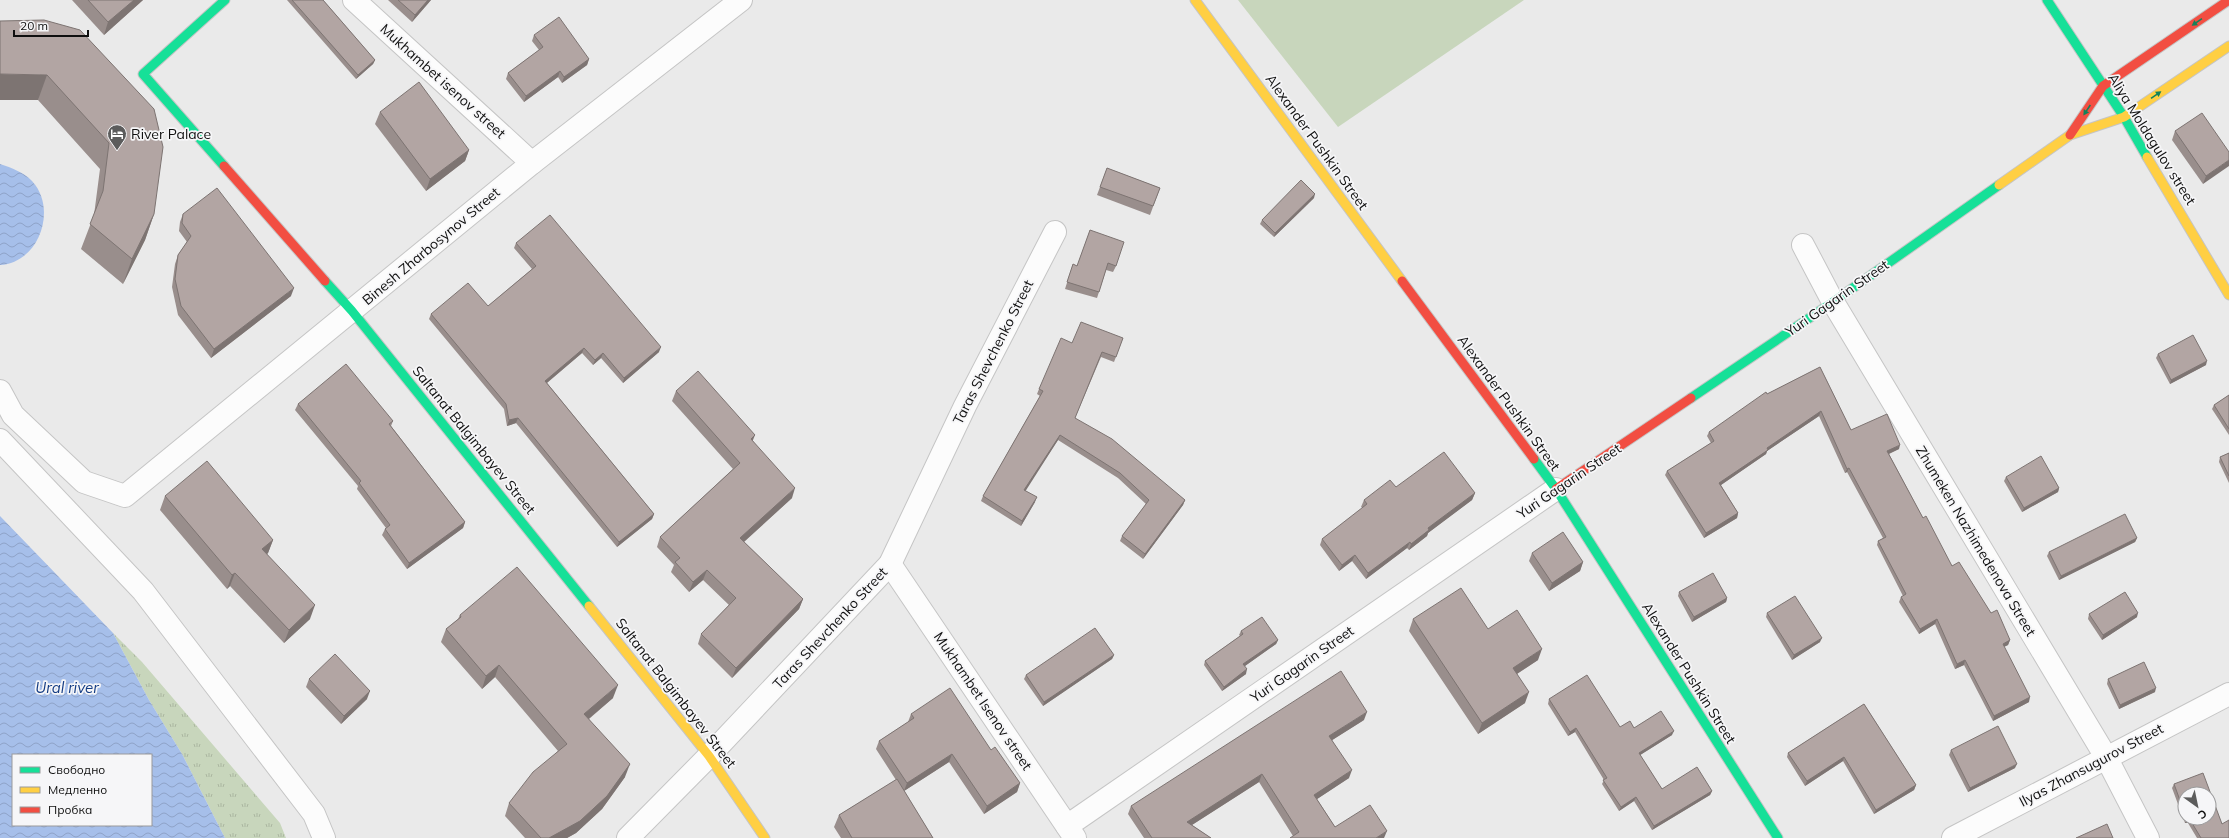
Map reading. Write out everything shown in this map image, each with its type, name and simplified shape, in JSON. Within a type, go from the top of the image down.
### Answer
[{"type":"street","name":"Saltanat Balgimbayev Street","points":[[225,0],[143,74],[352,311],[710,756],[765,838]]},
{"type":"street","name":"Mukhambet isenov street","points":[[354,0],[532,163]]},
{"type":"street","name":"Binesh Zharbosynov Street","points":[[0,391],[13,415],[84,482],[125,496],[532,163],[741,0]]},
{"type":"street","name":"Alexander Pushkin Street","points":[[1195,0],[1556,489],[1778,838]]},
{"type":"street","name":"Aliya Moldagulov street","points":[[2047,0],[2124,117],[2229,295]]},
{"type":"street","name":"Yuri Gagarin Street","points":[[2070,135],[2103,86],[2229,0]]},
{"type":"street","name":"Yuri Gagarin Street","points":[[1071,832],[1556,489],[1833,302],[2070,135],[2124,117],[2229,46]]},
{"type":"street","name":"Taras Shevchenko Street","points":[[628,838],[710,756],[890,564],[965,406],[1055,232]]},
{"type":"street","name":"Zhumeken Nazhimedenova Street","points":[[1803,245],[1833,302],[2106,757],[2148,838]]},
{"type":"street","points":[[0,440],[143,591],[314,814],[324,838]]},
{"type":"street","name":"Mukhambet Isenov street","points":[[890,564],[1071,832]]},
{"type":"street","name":"Ilyas Zhansugurov Street","points":[[1953,838],[2229,694]]},
{"type":"green space","points":[[1238,0],[1524,0],[1338,127]]},
{"type":"green space","points":[[113,633],[142,662],[280,823],[286,838],[225,838],[182,754],[149,700]]},
{"type":"water","points":[[0,164],[21,173],[32,181],[40,193],[44,219],[40,233],[34,245],[25,255],[14,262],[0,265]]},
{"type":"water","name":"Ural river","points":[[0,516],[113,633],[149,700],[182,754],[225,838],[0,838]]},
{"type":"building","points":[[88,0],[134,0],[108,22]]},
{"type":"building","points":[[292,0],[323,0],[375,60],[358,75]]},
{"type":"building","points":[[398,0],[428,0],[415,15]]},
{"type":"building","points":[[559,17],[589,59],[564,77],[560,71],[526,96],[508,73],[543,47],[534,35]]},
{"type":"building","name":"River Palace","points":[[44,20],[80,30],[154,109],[163,147],[154,214],[132,259],[90,224],[103,191],[109,143],[47,75],[0,74],[0,21]]},
{"type":"building","points":[[419,82],[469,150],[430,179],[380,112]]},
{"type":"building","points":[[2202,113],[2229,152],[2229,160],[2206,176],[2175,131]]},
{"type":"building","points":[[1107,168],[1160,188],[1153,206],[1100,187]]},
{"type":"building","points":[[1301,180],[1315,194],[1275,233],[1262,220]]},
{"type":"building","points":[[217,188],[294,288],[214,349],[181,306],[175,279],[178,255],[191,236],[182,223],[183,214]]},
{"type":"building","points":[[550,215],[661,347],[624,378],[603,353],[595,360],[584,348],[545,381],[654,514],[619,542],[518,418],[509,420],[506,404],[431,314],[468,283],[488,306],[536,266],[516,243]]},
{"type":"building","points":[[1090,230],[1124,242],[1116,266],[1108,263],[1099,292],[1067,282],[1073,264],[1077,266]]},
{"type":"building","points":[[1081,322],[1123,338],[1116,357],[1102,352],[1075,418],[1112,439],[1185,500],[1145,554],[1122,536],[1149,500],[1120,473],[1060,435],[1024,490],[1037,497],[1022,521],[983,496],[1043,391],[1039,389],[1061,338],[1072,343]]},
{"type":"building","points":[[2193,335],[2207,361],[2171,380],[2158,354]]},
{"type":"building","points":[[346,364],[393,421],[389,424],[465,522],[409,563],[385,529],[390,525],[359,483],[361,481],[298,404]]},
{"type":"building","points":[[1820,367],[1851,430],[1887,414],[1900,445],[1887,451],[1923,518],[1926,516],[1952,566],[1959,562],[1991,613],[1997,610],[2010,640],[2003,644],[2030,697],[1994,716],[1965,660],[1957,664],[1937,619],[1920,629],[1901,597],[1906,594],[1878,541],[1886,537],[1849,468],[1847,469],[1821,411],[1767,448],[1768,450],[1719,483],[1738,513],[1706,533],[1667,471],[1714,441],[1709,432],[1766,392],[1767,394]]},
{"type":"building","points":[[698,371],[755,435],[751,439],[795,488],[740,538],[803,599],[736,668],[701,634],[736,598],[707,570],[693,582],[675,562],[680,558],[660,537],[740,463],[676,391]]},
{"type":"building","points":[[2229,395],[2229,429],[2214,405]]},
{"type":"building","points":[[1444,452],[1475,493],[1428,528],[1429,530],[1411,544],[1410,542],[1368,573],[1355,555],[1342,565],[1322,539],[1367,504],[1364,500],[1390,480],[1396,487]]},
{"type":"building","points":[[2229,453],[2229,476],[2220,457]]},
{"type":"building","points":[[2041,456],[2059,488],[2024,508],[2006,477]]},
{"type":"building","points":[[207,461],[273,540],[262,549],[315,605],[289,630],[235,573],[232,575],[165,496]]},
{"type":"building","points":[[2125,514],[2137,538],[2061,576],[2049,552]]},
{"type":"building","points":[[1563,532],[1583,562],[1552,583],[1532,553]]},
{"type":"building","points":[[517,567],[618,685],[584,714],[630,764],[607,796],[580,821],[549,838],[541,838],[509,803],[533,772],[567,744],[499,665],[486,676],[446,629],[461,617],[460,615]]},
{"type":"building","points":[[1713,573],[1727,598],[1694,617],[1679,592]]},
{"type":"building","points":[[1461,588],[1488,629],[1517,610],[1542,649],[1513,668],[1529,692],[1482,723],[1413,619]]},
{"type":"building","points":[[2125,592],[2138,613],[2103,635],[2089,614]]},
{"type":"building","points":[[1795,596],[1822,638],[1794,655],[1767,613]]},
{"type":"building","points":[[1262,617],[1278,640],[1243,664],[1247,669],[1224,687],[1205,661],[1243,634],[1241,631]]},
{"type":"building","points":[[1095,628],[1114,655],[1044,702],[1026,675]]},
{"type":"building","points":[[335,654],[370,691],[344,716],[309,679]]},
{"type":"building","points":[[2144,662],[2156,688],[2120,705],[2108,679]]},
{"type":"building","points":[[1341,671],[1367,712],[1329,736],[1352,770],[1314,795],[1335,827],[1370,805],[1387,831],[1376,838],[1290,838],[1299,832],[1262,774],[1187,822],[1211,838],[1152,838],[1131,806]]},
{"type":"building","points":[[1587,675],[1620,727],[1630,721],[1634,728],[1661,711],[1674,731],[1639,753],[1662,789],[1697,767],[1712,791],[1654,826],[1636,797],[1621,807],[1603,780],[1607,778],[1576,728],[1570,732],[1549,699]]},
{"type":"building","points":[[950,688],[991,750],[995,747],[1020,783],[987,806],[952,754],[907,783],[879,741],[914,718],[911,714]]},
{"type":"building","points":[[1864,704],[1916,785],[1876,810],[1844,757],[1807,781],[1788,753]]},
{"type":"building","points":[[1998,726],[2017,764],[1970,788],[1951,750]]},
{"type":"building","points":[[2203,773],[2208,786],[2177,786],[2177,792],[2174,784]]},
{"type":"building","points":[[897,779],[933,838],[852,838],[839,815]]},
{"type":"building","points":[[2217,811],[2222,824],[2229,820],[2229,838],[2201,838],[2194,826],[2217,826]]},
{"type":"building","points":[[2107,824],[2113,838],[2076,838]]},
{"type":"traffic: fast","points":[[224,166],[143,74],[225,0]]},
{"type":"traffic: fast","points":[[2047,0],[2124,117],[2147,157]]},
{"type":"traffic: fast","points":[[1691,398],[1833,302],[1999,185]]},
{"type":"traffic: fast","points":[[325,281],[352,311],[589,606]]},
{"type":"traffic: fast","points":[[1534,459],[1556,489],[1778,838]]},
{"type":"traffic: slow","points":[[1195,0],[1402,281]]},
{"type":"traffic: slow","points":[[1999,185],[2070,135],[2124,117],[2229,46]]},
{"type":"traffic: slow","points":[[2147,157],[2229,295]]},
{"type":"traffic: slow","points":[[589,606],[709,756],[765,838]]},
{"type":"traffic: jam","points":[[2070,135],[2103,86],[2229,0]]},
{"type":"traffic: jam","points":[[224,166],[325,281]]},
{"type":"traffic: jam","points":[[1402,281],[1534,459]]},
{"type":"traffic: jam","points":[[1556,489],[1691,398]]},
{"type":"place","name":"River Palace","points":[[117,151]]}]
